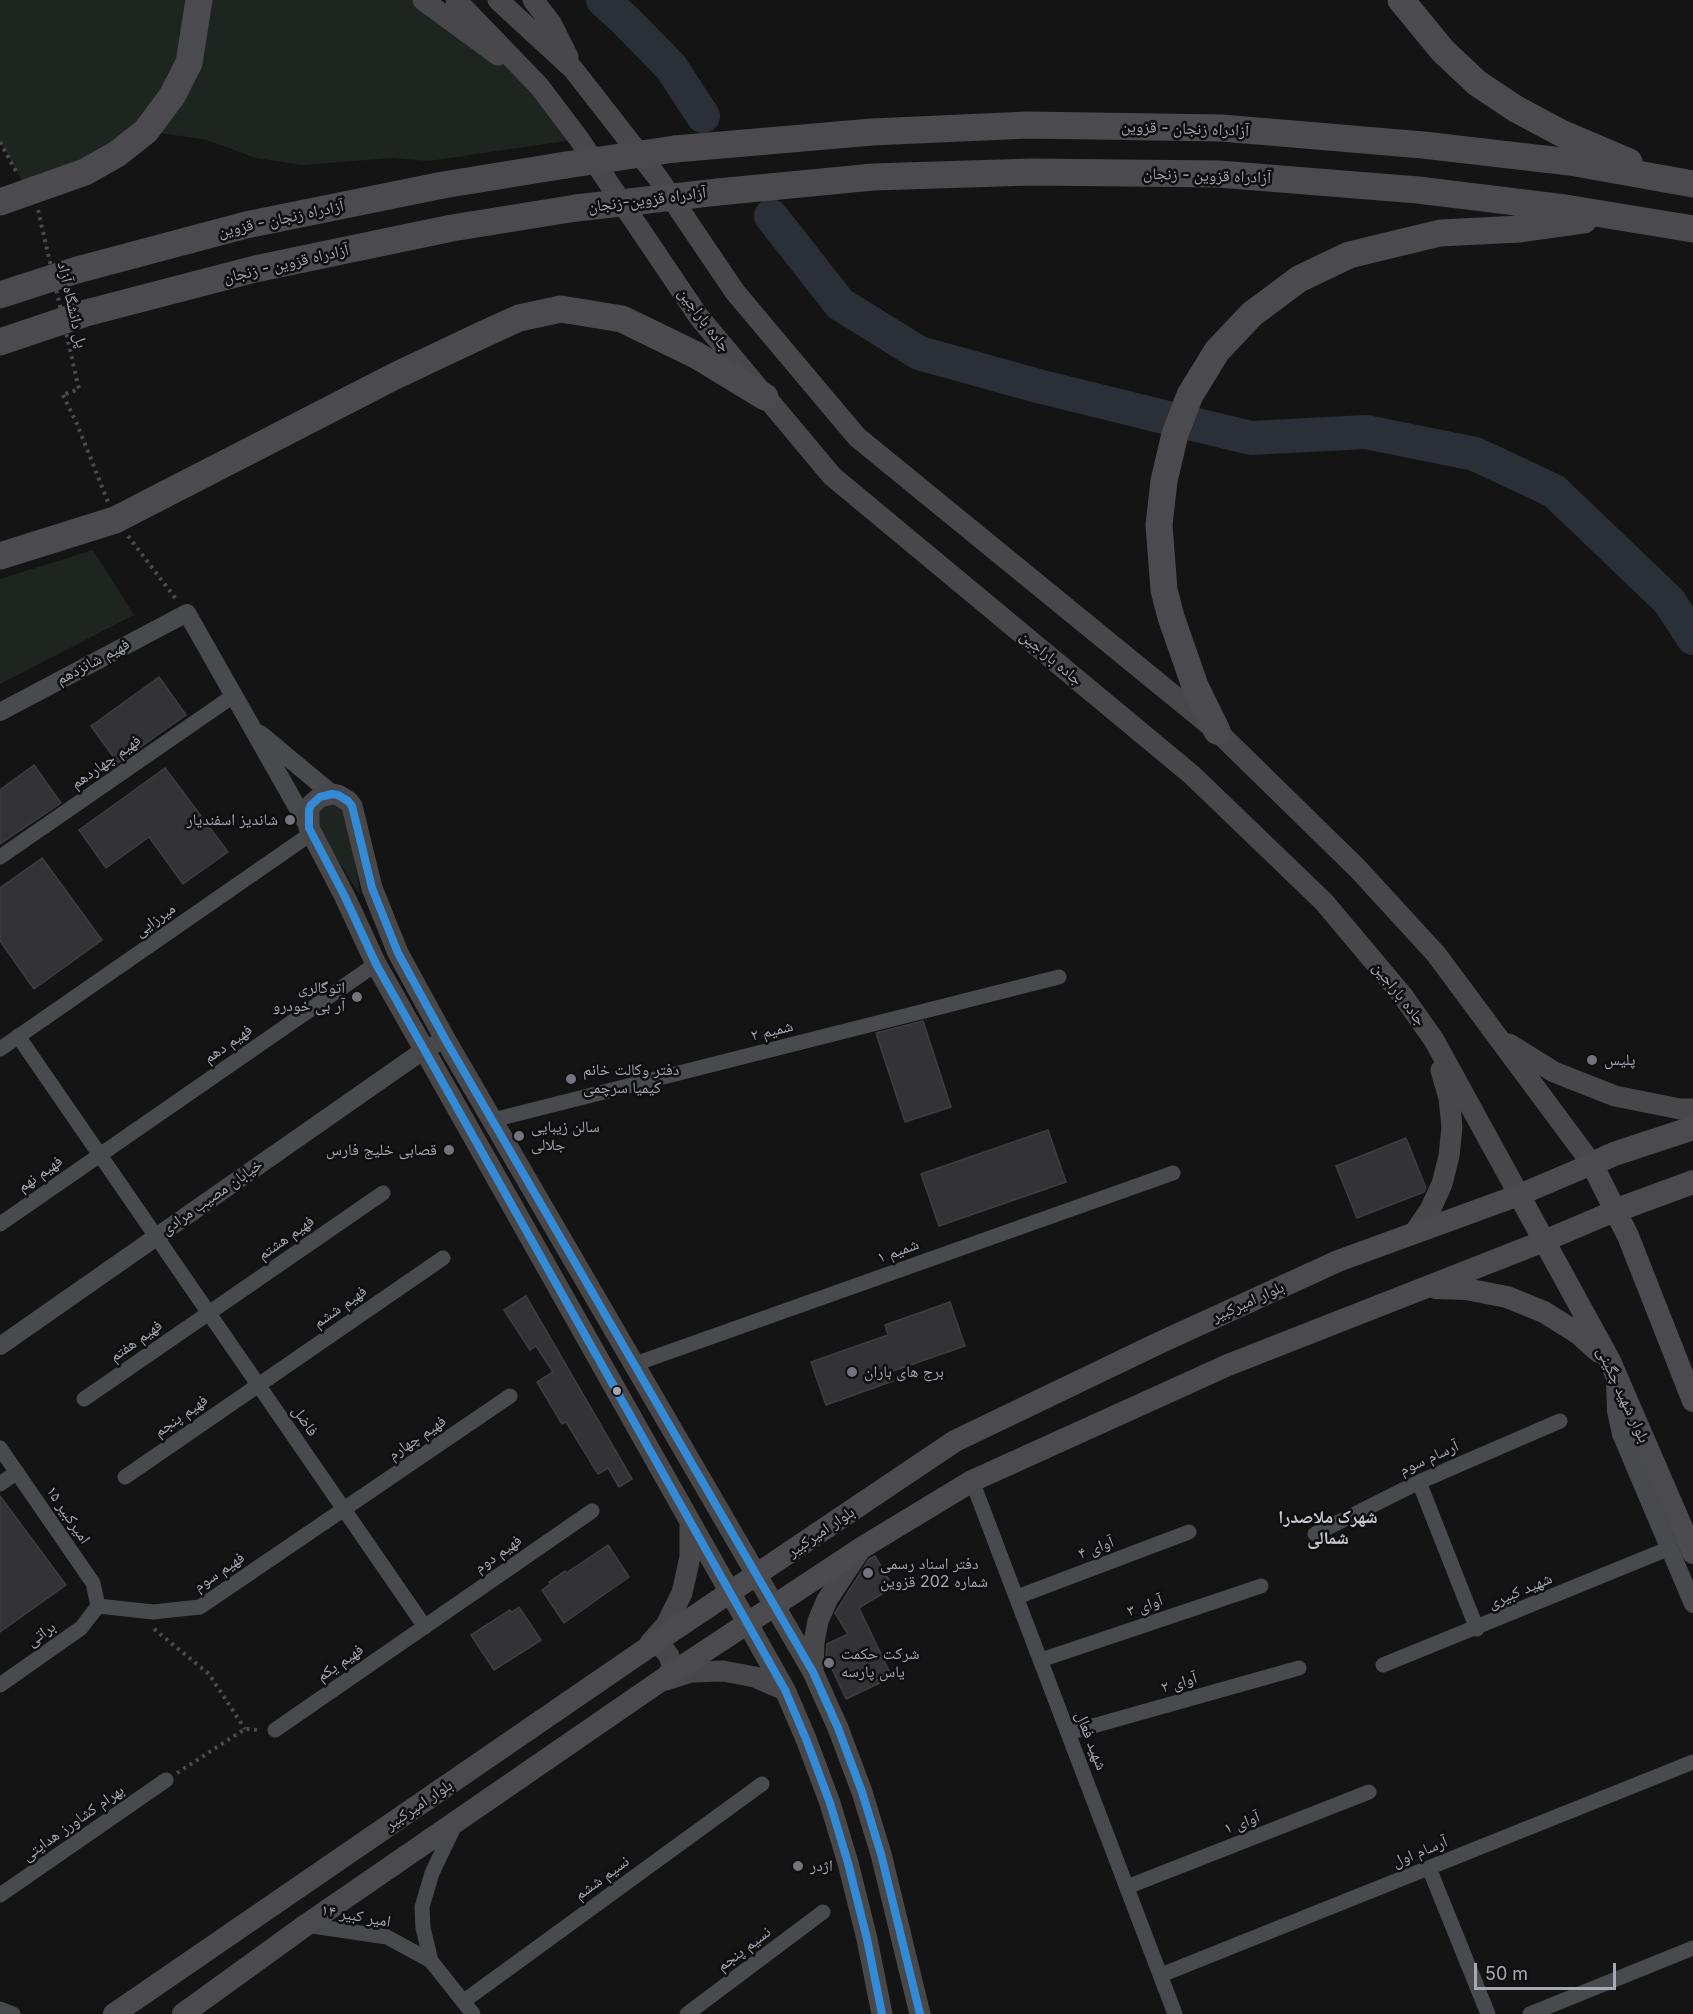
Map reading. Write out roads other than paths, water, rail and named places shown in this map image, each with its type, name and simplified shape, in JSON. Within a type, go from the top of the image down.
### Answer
[{"type":"highway","points":[[0,202],[85,172],[117,154],[146,131],[172,96],[189,63],[200,0]]},
{"type":"highway","points":[[1401,0],[1443,51],[1477,83],[1516,109],[1561,133],[1681,182]]},
{"type":"highway","name":"آزادراه زنجان - قزوین","points":[[0,295],[77,270],[246,225],[443,185],[675,149],[872,132],[1028,125],[1222,128],[1569,162],[1681,182]]},
{"type":"highway","name":"آزادراه قزوین - زنجان","points":[[718,192],[873,177],[1032,172],[1219,174],[1418,190],[1616,216],[1693,229]]},
{"type":"highway","name":"آزادراه قزوین-زنجان","points":[[576,208],[718,192]]},
{"type":"highway","name":"آزادراه قزوین - زنجان","points":[[0,342],[86,314],[255,269],[452,228],[576,208]]},
{"type":"highway","points":[[1217,731],[1195,686],[1171,617],[1164,590],[1159,525],[1164,481],[1175,434],[1190,395],[1217,351],[1252,314],[1299,279],[1349,255],[1440,232],[1520,229],[1616,216]]},
{"type":"highway","points":[[0,556],[115,520],[395,376],[519,318],[561,309],[622,319],[696,355],[765,398]]},
{"type":"highway","points":[[1592,1164],[1614,1154],[1693,1128]]},
{"type":"highway","points":[[1617,1210],[1693,1182]]},
{"type":"main road","name":"جاده باراجین","points":[[423,0],[539,86]]},
{"type":"main road","name":"جاده باراجین","points":[[456,0],[539,86],[579,139],[699,317],[832,476],[1192,775],[1324,902],[1403,996],[1434,1040],[1545,1241]]},
{"type":"main road","points":[[498,0],[573,69],[658,178],[735,292],[857,437],[1217,731],[1358,869],[1436,954],[1592,1164],[1617,1210],[1693,1401]]},
{"type":"main road","points":[[533,0],[551,22],[573,69]]},
{"type":"main road","points":[[882,2014],[867,1939],[845,1853],[806,1739],[785,1690],[376,964],[310,830],[307,816],[311,805],[320,797],[332,794],[348,801],[354,811],[372,888],[398,953],[444,1039],[494,1120],[813,1672],[838,1728],[862,1792],[881,1854],[920,2014]]},
{"type":"main road","points":[[1498,1037],[1554,1072],[1615,1096],[1693,1109]]},
{"type":"main road","points":[[1414,1233],[1430,1210],[1443,1184],[1449,1156],[1452,1127],[1449,1098],[1434,1040]]},
{"type":"main road","name":"بلوار امیرکبیر","points":[[114,2014],[955,1441],[1159,1343],[1338,1261],[1519,1195],[1592,1164]]},
{"type":"main road","points":[[183,2014],[306,1925],[664,1678],[863,1547],[972,1481],[1228,1365],[1545,1241],[1617,1210]]},
{"type":"main road","name":"بلوار شهید چگینی","points":[[1545,1241],[1612,1366],[1693,1553]]},
{"type":"main road","points":[[1425,1287],[1466,1289],[1507,1297],[1544,1312],[1579,1334],[1612,1366]]},
{"type":"main road","points":[[648,1648],[666,1625],[682,1593],[690,1557],[690,1522]]},
{"type":"main road","points":[[813,1672],[814,1642],[818,1621],[827,1600],[863,1547]]},
{"type":"main road","points":[[648,1648],[663,1648],[669,1656],[672,1665],[664,1678]]},
{"type":"main road","points":[[664,1678],[691,1672],[723,1671],[755,1677],[785,1690]]},
{"type":"street","name":"فهیم شانزدهم","points":[[0,712],[187,613],[233,696]]},
{"type":"street","points":[[233,696],[310,830]]},
{"type":"street","name":"فهیم چهاردهم","points":[[0,857],[233,696]]},
{"type":"street","points":[[248,723],[332,794]]},
{"type":"street","name":"میرزایی","points":[[0,1049],[310,830]]},
{"type":"street","name":"فهیم دهم","points":[[100,1155],[376,964]]},
{"type":"street","name":"شمیم ۲","points":[[494,1120],[1059,977]]},
{"type":"street","name":"فاضل","points":[[18,1036],[425,1627]]},
{"type":"street","name":"خیابان مصیب مرادی","points":[[0,1346],[424,1050],[444,1039]]},
{"type":"street","name":"فهیم نهم","points":[[0,1224],[100,1155]]},
{"type":"street","name":"شمیم ۱","points":[[635,1364],[1173,1173]]},
{"type":"street","name":"فهیم هشتم","points":[[209,1313],[382,1193]]},
{"type":"street","name":"فهیم ششم","points":[[258,1385],[443,1258]]},
{"type":"street","name":"فهیم هفتم","points":[[84,1399],[209,1313]]},
{"type":"street","points":[[1612,1366],[1616,1411],[1621,1434],[1693,1604]]},
{"type":"street","name":"فهیم پنجم","points":[[125,1477],[258,1385]]},
{"type":"street","name":"فهیم چهارم","points":[[344,1509],[510,1396]]},
{"type":"street","name":"آرسام سوم","points":[[1315,1534],[1419,1482],[1560,1421]]},
{"type":"street","name":"امیرکبیر ۱۵","points":[[0,1448],[93,1583],[98,1606]]},
{"type":"street","points":[[0,1484],[17,1472]]},
{"type":"street","name":"شهید فعال","points":[[972,1481],[1175,2014]]},
{"type":"street","points":[[1419,1482],[1477,1629]]},
{"type":"street","name":"فهیم سوم","points":[[98,1606],[153,1612],[200,1607],[344,1509]]},
{"type":"street","name":"فهیم دوم","points":[[425,1627],[592,1511]]},
{"type":"street","name":"آوای ۴","points":[[1017,1597],[1189,1532]]},
{"type":"street","name":"شهید کبیری","points":[[1383,1665],[1477,1629],[1670,1548]]},
{"type":"street","name":"آوای ۳","points":[[1041,1660],[1261,1586]]},
{"type":"street","name":"براتی","points":[[0,1685],[81,1628],[98,1606]]},
{"type":"street","name":"فهیم یکم","points":[[275,1730],[425,1627]]},
{"type":"street","name":"آوای ۲","points":[[1068,1733],[1299,1668]]},
{"type":"street","name":"آرسام اول","points":[[1161,1975],[1693,1762]]},
{"type":"street","name":"بهرام کشاورز هدایتی","points":[[0,1895],[166,1780]]},
{"type":"street","name":"نسیم ششم","points":[[464,2001],[762,1784]]},
{"type":"street","name":"آوای ۱","points":[[1127,1887],[1369,1792]]},
{"type":"street","name":"امیر کبیر ۱۴","points":[[431,1961],[423,1928],[422,1906],[432,1873],[456,1822]]},
{"type":"street","points":[[1429,1868],[1488,2014]]},
{"type":"street","name":"نسیم پنجم","points":[[687,2014],[823,1912]]},
{"type":"street","name":"امیر کبیر ۱۴","points":[[306,1925],[387,1937],[431,1961],[473,2014]]},
{"type":"street","points":[[1530,2014],[1693,1948]]},
{"type":"street","points":[[0,2009],[13,2014]]},
{"type":"waterway","points":[[603,0],[671,67],[703,116]]},
{"type":"waterway","points":[[771,216],[840,304],[919,353],[1038,386],[1168,418]]},
{"type":"waterway","points":[[1193,424],[1251,438],[1366,432],[1475,454],[1554,491],[1669,601],[1693,638]]},
{"type":"place","name":"شاندیز اسفندیار","points":[[290,820]]},
{"type":"place","name":"اتوگالری آر بی خودرو","points":[[357,997]]},
{"type":"place","name":"پلیس","points":[[1592,1060]]},
{"type":"place","name":"دفتر وکالت خانم کیمیا سرچمی","points":[[571,1079]]},
{"type":"place","name":"سالن زیبایی جلالی","points":[[519,1136]]},
{"type":"place","name":"قصابی خلیج فارس","points":[[449,1150]]},
{"type":"place","name":"برج های باران","points":[[852,1372]]},
{"type":"place","name":"دفتر اسناد رسمی شماره 202 قزوین","points":[[868,1573]]},
{"type":"place","name":"شرکت حکمت یاس پارسه","points":[[829,1663]]},
{"type":"place","name":"اژدر","points":[[798,1866]]},
{"type":"district","name":"شهرک ملاصدرا شمالی","points":[[1328,1528]]}]
